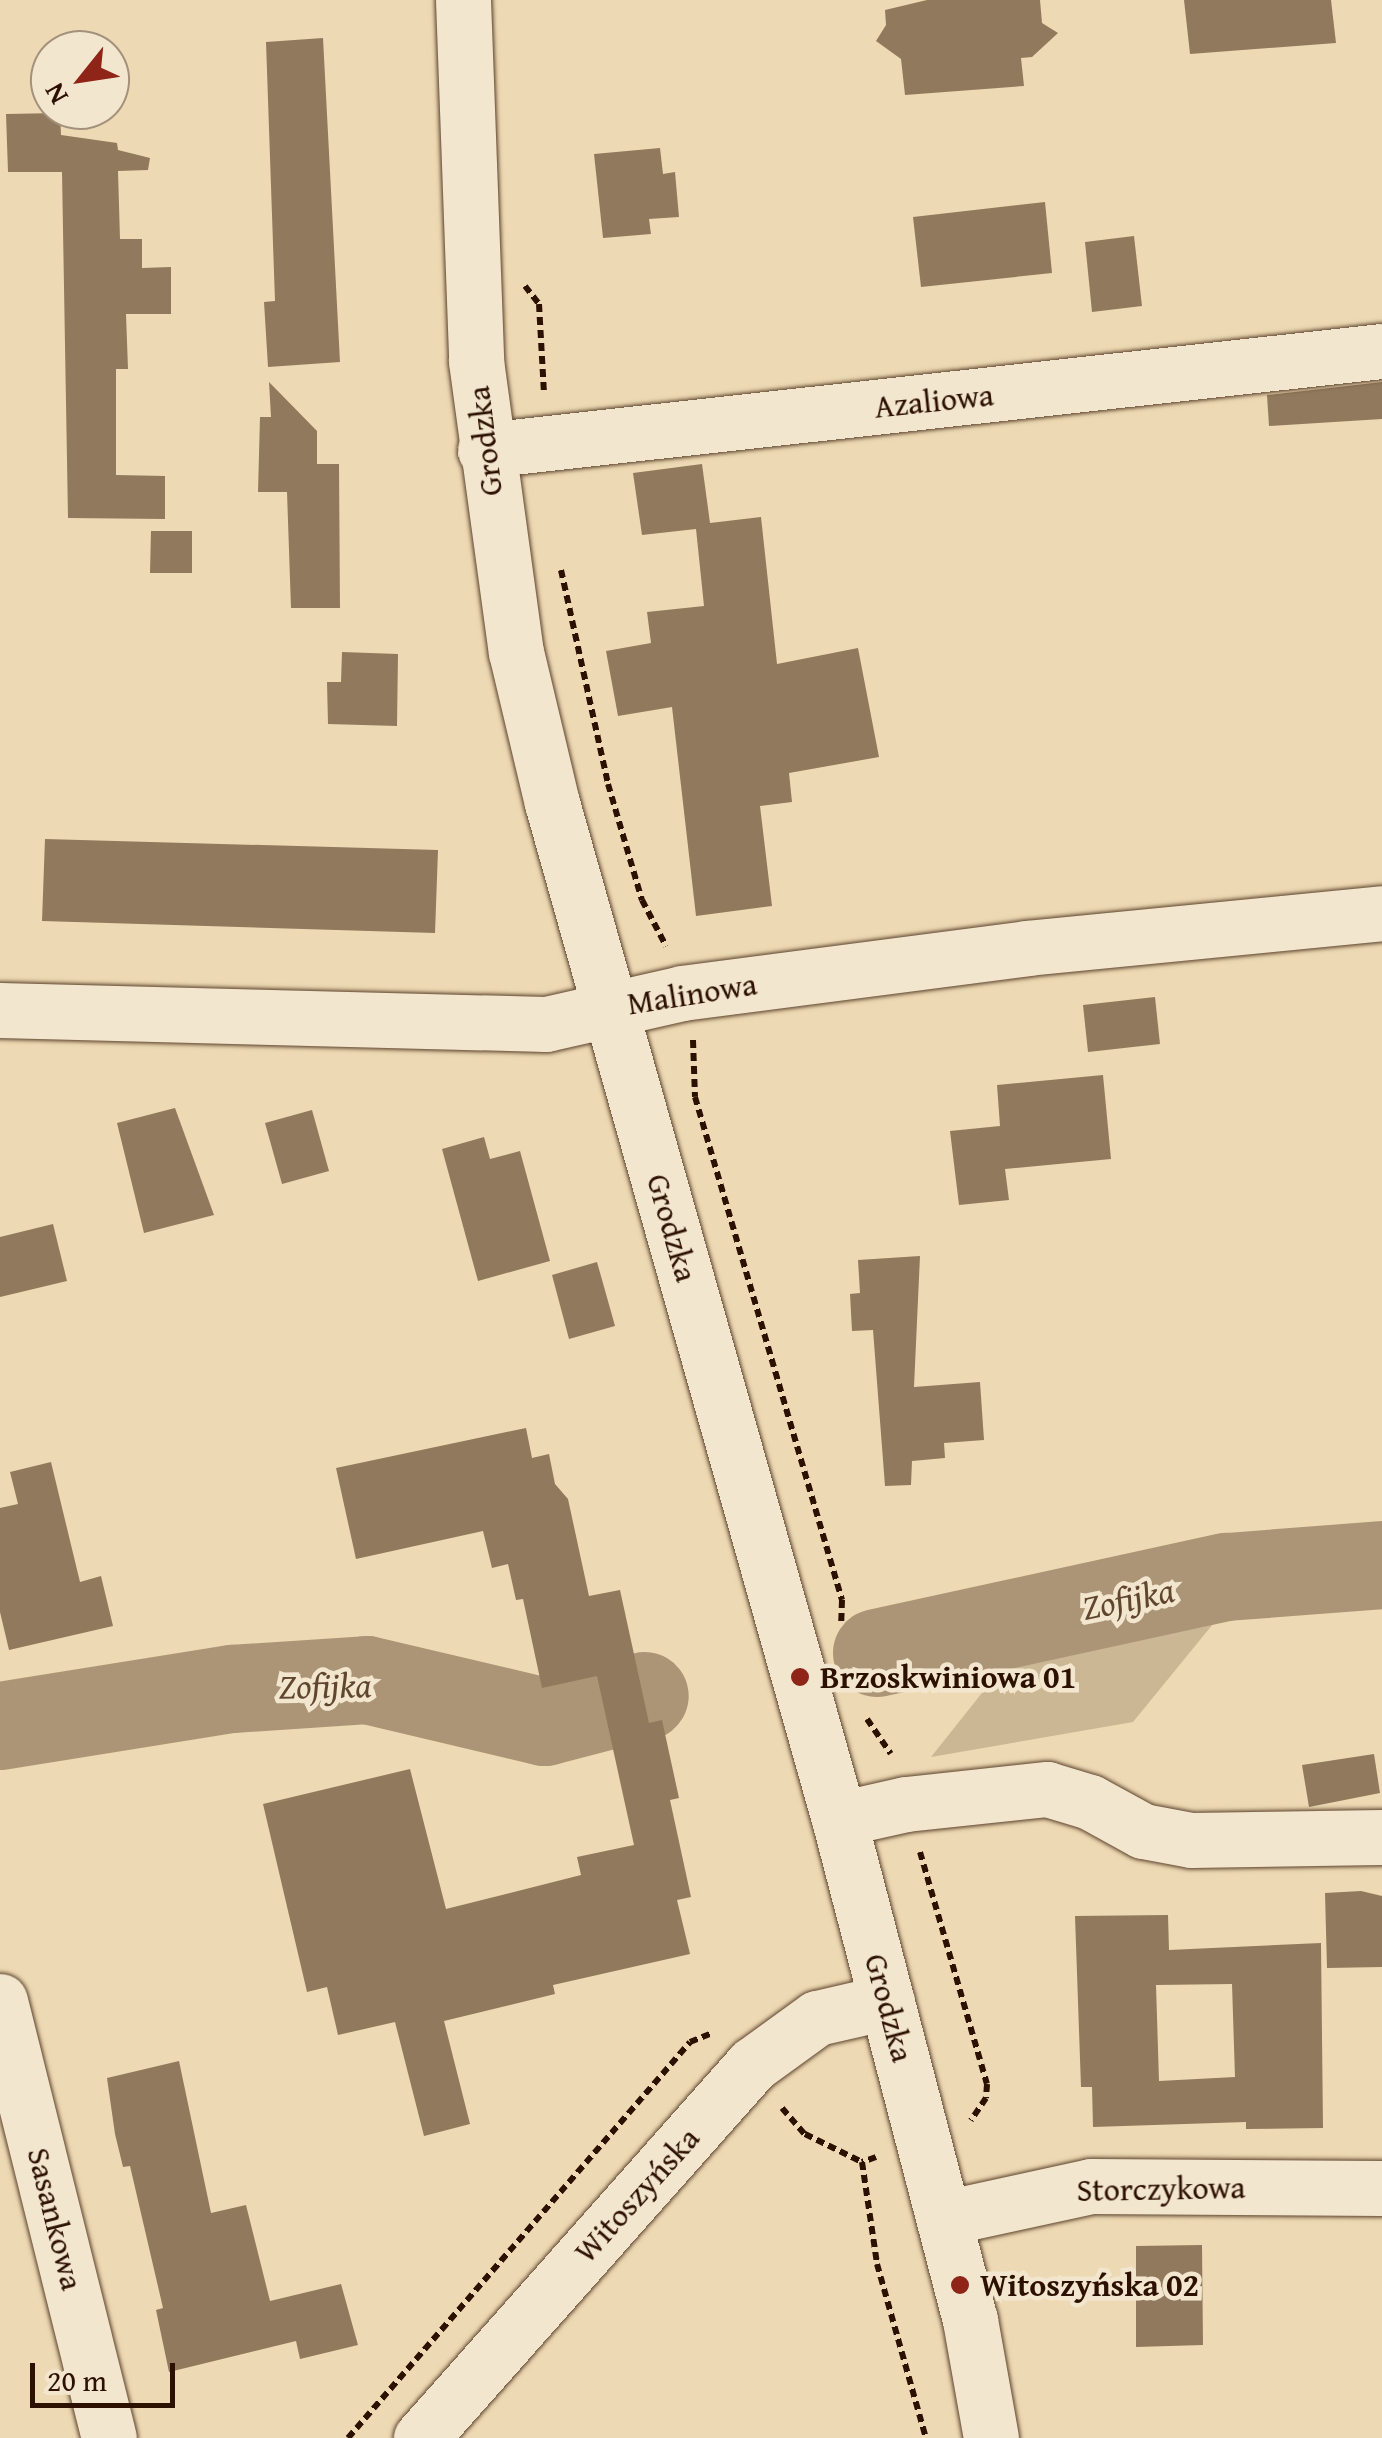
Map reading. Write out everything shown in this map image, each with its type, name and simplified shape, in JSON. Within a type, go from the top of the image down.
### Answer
[{"type":"street","name":"Grodzka","points":[[462,0],[472,293],[485,450],[516,652],[608,1006],[839,1819],[944,2218],[991,2438]]},
{"type":"street","name":"Azaliowa","points":[[485,450],[1382,351]]},
{"type":"street","name":"Malinowa","points":[[0,1010],[546,1024],[608,1006],[1027,948],[1382,913]]},
{"type":"street","points":[[839,1819],[906,1804],[1046,1789],[1090,1802],[1143,1831],[1191,1840],[1382,1837]]},
{"type":"street","name":"Sasankowa","points":[[0,2001],[109,2438]]},
{"type":"street","name":"Witoszyńska","points":[[420,2438],[752,2065],[818,2018],[887,2002]]},
{"type":"street","name":"Storczykowa","points":[[944,2218],[1034,2194],[1092,2186],[1382,2188]]},
{"type":"shaded area","points":[[1213,1624],[1133,1722],[931,1757],[1001,1669]]},
{"type":"building","points":[[927,0],[1040,0],[1042,23],[1058,33],[1032,57],[1021,58],[1024,86],[905,95],[901,59],[876,41],[886,25],[885,10]]},
{"type":"building","points":[[1184,0],[1331,0],[1336,43],[1190,54]]},
{"type":"building","points":[[323,38],[340,362],[268,367],[264,302],[275,301],[266,42]]},
{"type":"building","points":[[6,114],[30,114],[30,130],[61,130],[61,135],[117,143],[118,150],[150,158],[148,170],[118,171],[120,239],[142,239],[142,268],[171,267],[171,314],[126,314],[128,369],[116,369],[116,475],[165,476],[165,519],[68,518],[62,172],[8,172]]},
{"type":"building","points":[[660,148],[663,174],[675,172],[679,217],[649,219],[651,234],[603,238],[594,154]]},
{"type":"building","points":[[1045,202],[1052,273],[921,287],[913,217]]},
{"type":"building","points":[[1134,236],[1142,306],[1092,312],[1085,242]]},
{"type":"building","points":[[269,382],[317,431],[317,464],[339,464],[340,608],[291,608],[287,492],[258,492],[260,417],[271,417]]},
{"type":"building","points":[[1382,382],[1382,419],[1269,426],[1267,395]]},
{"type":"building","points":[[702,464],[710,523],[761,517],[777,664],[858,648],[879,757],[789,773],[792,802],[760,806],[772,906],[696,916],[672,707],[618,716],[606,651],[651,643],[647,612],[704,606],[696,529],[642,535],[633,473]]},
{"type":"building","points":[[151,531],[192,531],[192,573],[150,573]]},
{"type":"building","points":[[342,652],[398,654],[397,726],[328,724],[327,682],[341,682]]},
{"type":"building","points":[[45,839],[438,850],[435,933],[42,921]]},
{"type":"building","points":[[1155,997],[1160,1044],[1088,1052],[1083,1005]]},
{"type":"building","points":[[1103,1075],[1111,1159],[1005,1169],[1009,1200],[959,1205],[950,1131],[1000,1126],[997,1085]]},
{"type":"building","points":[[175,1108],[214,1215],[144,1233],[117,1123]]},
{"type":"building","points":[[312,1110],[329,1171],[282,1184],[265,1123]]},
{"type":"building","points":[[484,1137],[490,1159],[520,1151],[550,1261],[478,1281],[442,1149]]},
{"type":"building","points":[[53,1224],[67,1281],[0,1297],[0,1237]]},
{"type":"building","points":[[920,1256],[914,1387],[980,1382],[984,1440],[944,1443],[945,1458],[912,1461],[911,1485],[885,1486],[873,1330],[852,1331],[850,1294],[860,1293],[858,1260]]},
{"type":"building","points":[[597,1262],[615,1326],[569,1339],[552,1275]]},
{"type":"building","points":[[526,1428],[532,1458],[549,1454],[555,1484],[568,1499],[589,1596],[620,1590],[649,1723],[662,1720],[679,1798],[670,1800],[691,1897],[677,1900],[690,1954],[553,1985],[555,1994],[444,2021],[470,2124],[424,2136],[395,2022],[338,2035],[327,1987],[307,1992],[263,1804],[410,1769],[446,1909],[581,1875],[577,1857],[634,1845],[597,1676],[542,1688],[523,1599],[516,1600],[508,1564],[492,1568],[483,1531],[356,1559],[336,1468]]},
{"type":"building","points":[[51,1462],[80,1582],[101,1576],[113,1626],[9,1650],[0,1612],[0,1508],[18,1504],[10,1472]]},
{"type":"building","points":[[1374,1754],[1380,1793],[1309,1807],[1302,1765]]},
{"type":"building","points":[[1361,1891],[1382,1896],[1382,1967],[1327,1968],[1325,1893]]},
{"type":"building","points":[[1168,1915],[1169,1950],[1321,1943],[1323,2128],[1246,2129],[1246,2122],[1093,2127],[1092,2087],[1081,2087],[1075,1916]],"holes":[[[1232,1984],[1235,2077],[1159,2081],[1156,1985]]]},
{"type":"building","points":[[179,2061],[211,2213],[246,2205],[270,2301],[341,2284],[358,2345],[300,2359],[296,2341],[169,2372],[156,2310],[163,2308],[130,2166],[123,2167],[107,2078]]},
{"type":"building","points":[[1202,2245],[1203,2345],[1136,2347],[1136,2246]]},
{"type":"waterway","name":"Zofijka","points":[[877,1653],[1227,1577],[1382,1565]]},
{"type":"waterway","name":"Zofijka","points":[[0,1726],[232,1689],[367,1680],[545,1722],[645,1696]]},
{"type":"place","name":"Brzoskwiniowa 01","points":[[800,1677]]},
{"type":"place","name":"Witoszyńska 02","points":[[960,2285]]}]
